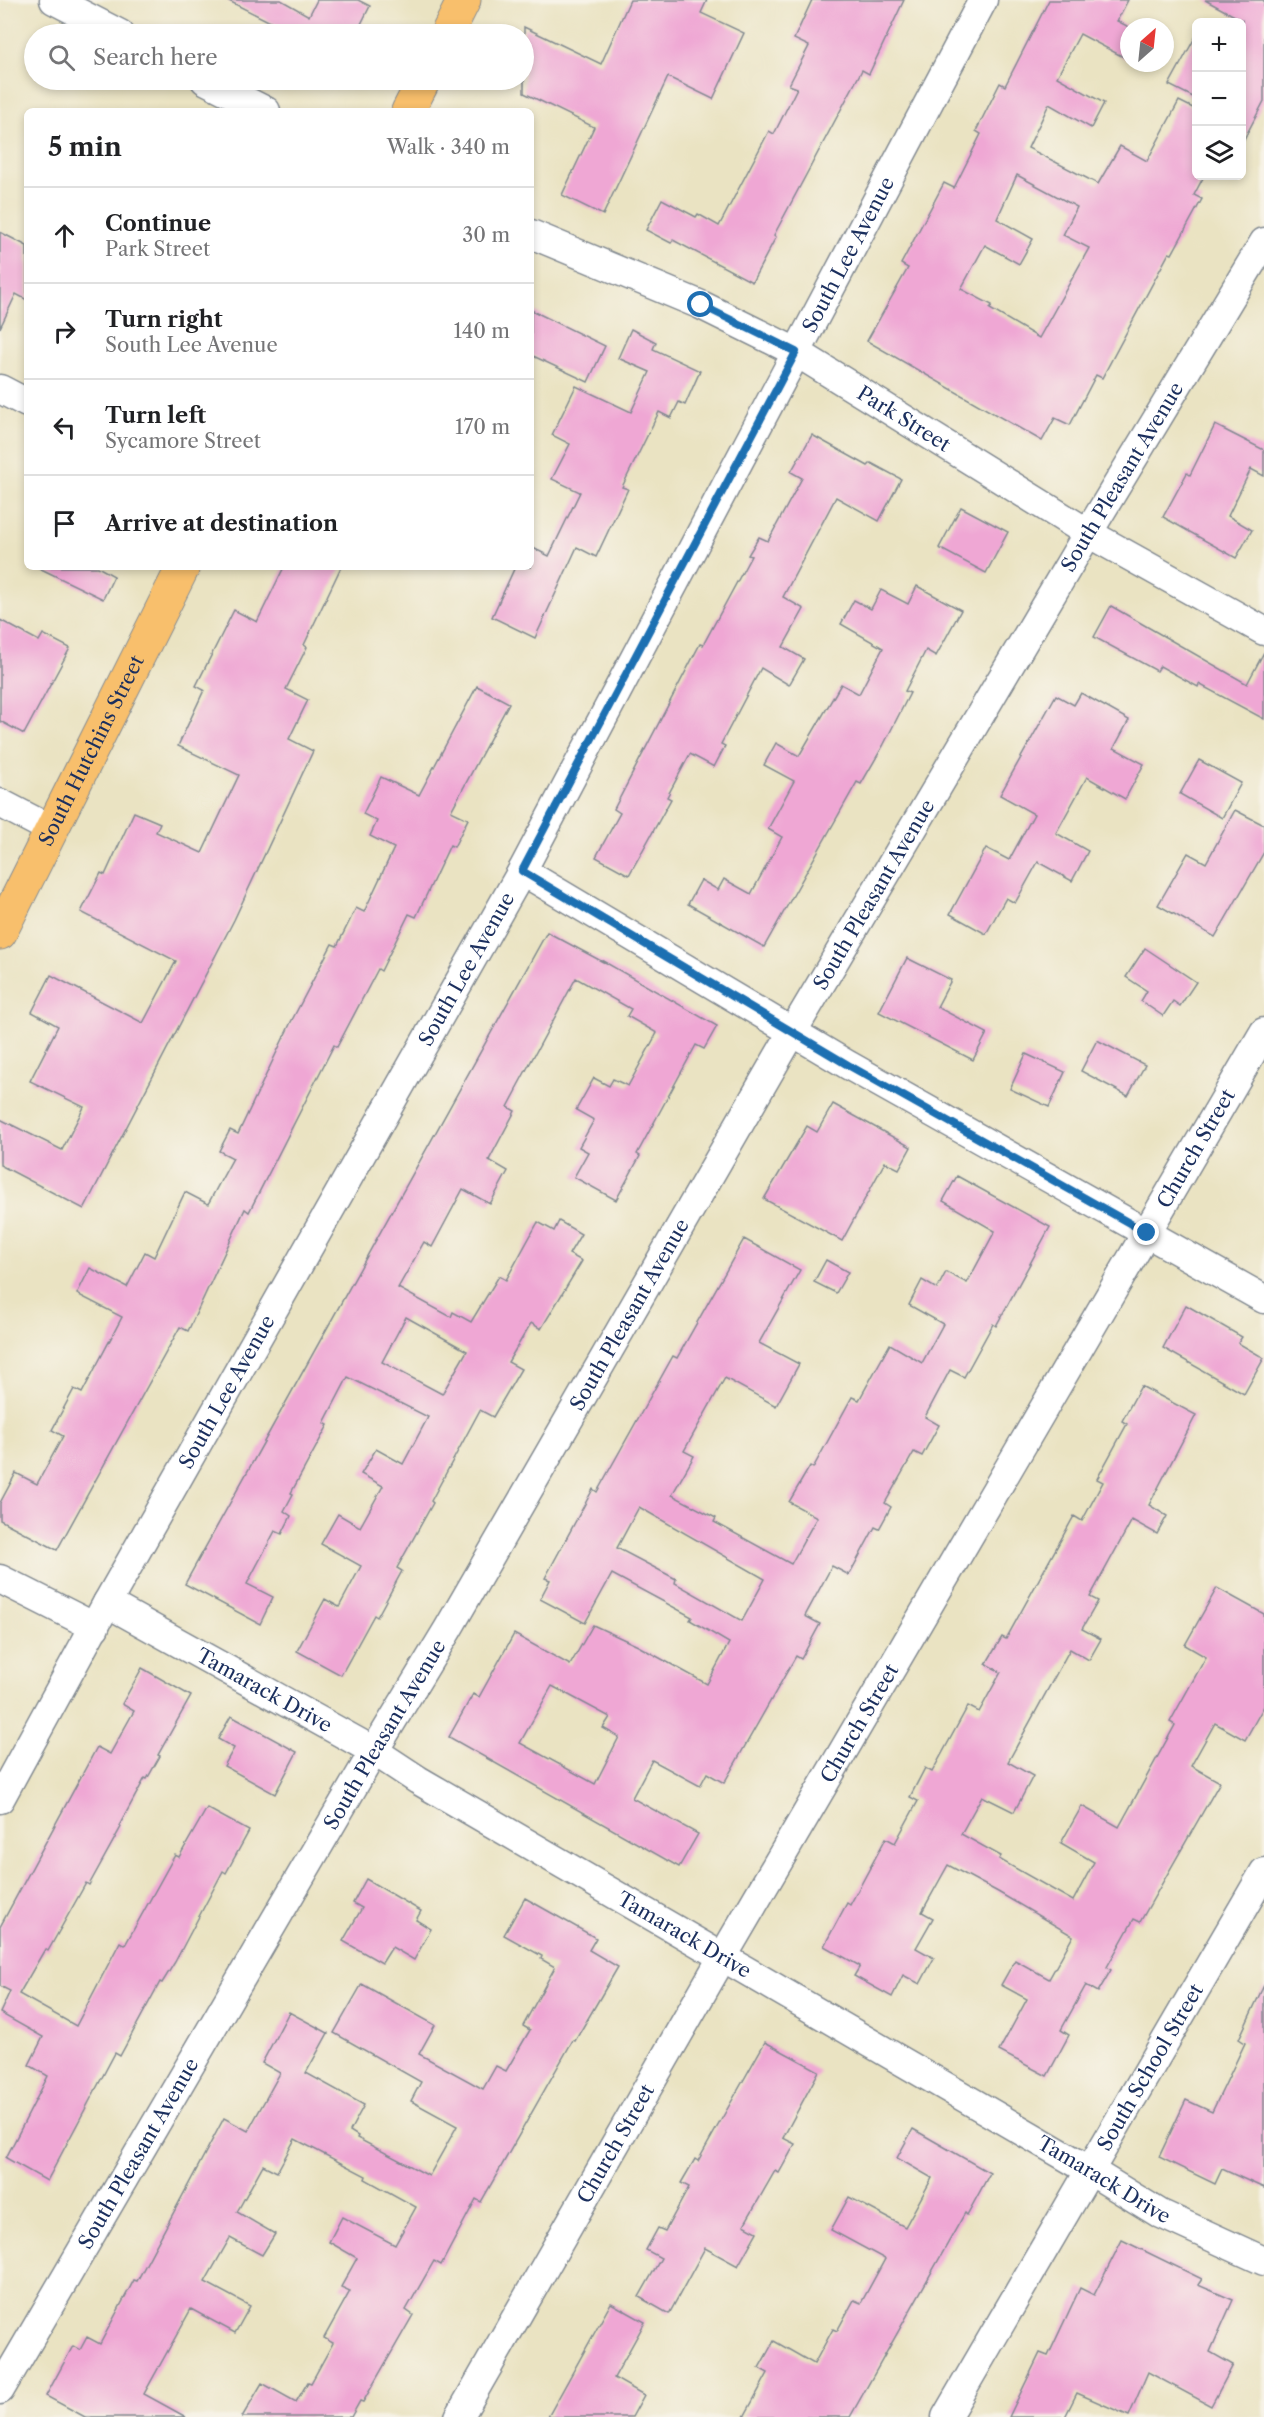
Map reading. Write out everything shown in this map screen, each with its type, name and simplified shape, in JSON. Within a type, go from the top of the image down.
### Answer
[{"type":"main road","points":[[452,24],[464,0]]},
{"type":"main road","points":[[410,108],[419,90]]},
{"type":"main road","name":"South Hutchins Street","points":[[0,933],[182,570]]},
{"type":"street","points":[[54,0],[101,24]]},
{"type":"street","name":"South Lee Avenue","points":[[0,1799],[101,1615],[522,871],[983,0]]},
{"type":"street","points":[[225,90],[260,108]]},
{"type":"street","name":"Park Street","points":[[534,235],[701,305],[796,352],[1088,533],[1264,631]]},
{"type":"street","name":"South Pleasant Avenue","points":[[0,2390],[374,1751],[454,1619],[793,1032],[1088,533],[1264,242]]},
{"type":"street","points":[[0,389],[24,401]]},
{"type":"street","points":[[0,802],[52,830]]},
{"type":"street","points":[[522,871],[848,1065],[1264,1299]]},
{"type":"street","name":"Church Street","points":[[459,2417],[722,1958],[1264,1032]]},
{"type":"street","name":"Tamarack Drive","points":[[0,1579],[101,1615],[374,1751],[418,1780],[1160,2213],[1264,2261]]},
{"type":"street","name":"South School Street","points":[[946,2417],[1264,1872]]},
{"type":"building","points":[[227,0],[281,0],[309,16],[317,0],[358,0],[370,6],[361,24],[274,24]]},
{"type":"building","points":[[630,0],[707,0],[701,13],[744,33],[713,99],[668,77],[603,215],[562,195],[594,127],[524,93],[524,90],[534,90],[534,32],[601,64]]},
{"type":"building","points":[[812,0],[904,0],[869,74],[862,70],[774,235],[776,237],[752,282],[673,240],[671,243],[646,230],[662,199],[696,217],[698,214],[719,226],[769,131],[774,134],[797,88],[789,85],[809,46],[794,39]]},
{"type":"building","points":[[1049,0],[1128,0],[1117,21],[1120,22],[1120,55],[1080,34],[1057,77],[1104,103],[1091,128],[1049,104],[1028,148],[1098,184],[1120,146],[1147,161],[1179,101],[1192,108],[1192,180],[1202,180],[1194,195],[1202,199],[1172,254],[1169,253],[1102,378],[1096,375],[1070,425],[1055,418],[1042,441],[867,341],[908,268],[901,264],[944,183],[954,188],[981,134],[976,131],[1000,83],[1005,86]],"holes":[[[1017,175],[1077,207],[1063,235],[1089,248],[1039,338],[990,309],[992,305],[961,289],[985,245],[1019,264],[1033,239],[997,219]]]},
{"type":"building","points":[[1205,0],[1264,0],[1264,101],[1246,135],[1246,18],[1238,18]]},
{"type":"building","points":[[1192,43],[1192,96],[1169,85]]},
{"type":"building","points":[[0,232],[24,244],[24,298],[16,294],[0,328]]},
{"type":"building","points":[[534,311],[605,346],[588,382],[534,356]]},
{"type":"building","points":[[631,329],[656,342],[653,349],[700,371],[685,405],[679,402],[671,418],[659,412],[622,487],[628,489],[596,557],[577,547],[535,638],[492,617],[514,570],[534,570],[534,548],[549,556],[580,492],[552,479],[570,444],[552,435],[576,386],[631,412],[650,372],[618,358]]},
{"type":"building","points":[[1215,425],[1264,450],[1264,476],[1251,469],[1228,516],[1252,530],[1236,558],[1163,517],[1187,473],[1190,475]]},
{"type":"building","points":[[812,435],[868,466],[871,463],[901,479],[879,521],[836,497],[783,597],[804,609],[783,647],[804,659],[789,685],[761,668],[721,744],[725,746],[714,767],[690,754],[667,797],[671,799],[629,875],[596,857],[620,813],[614,809],[700,644],[703,645],[751,556],[748,555],[759,537],[768,541],[802,478],[791,472]]},
{"type":"building","points":[[961,507],[1008,532],[986,573],[939,548]]},
{"type":"building","points":[[43,570],[103,570],[114,576],[103,599]]},
{"type":"building","points":[[283,570],[340,570],[304,645],[307,647],[286,689],[308,700],[289,739],[313,751],[234,920],[84,1209],[0,1165],[0,1119],[62,1150],[84,1107],[30,1081],[58,1026],[32,1012],[51,975],[143,1023],[176,961],[81,912],[101,873],[105,875],[134,812],[160,823],[156,832],[202,853],[239,775],[178,746],[204,690],[196,686],[234,610],[257,622]]},
{"type":"building","points":[[917,586],[961,610],[936,656],[926,650],[905,691],[910,693],[883,746],[861,784],[857,782],[764,947],[688,904],[701,880],[718,890],[724,879],[751,894],[782,837],[768,829],[794,781],[764,765],[776,743],[799,756],[841,684],[859,694],[883,648],[841,624],[854,600],[871,609],[881,590],[908,604]]},
{"type":"building","points":[[1111,606],[1247,684],[1264,652],[1264,719],[1199,684],[1198,687],[1160,666],[1157,671],[1094,637]]},
{"type":"building","points":[[0,620],[39,641],[43,634],[70,648],[24,734],[0,721]]},
{"type":"building","points":[[477,686],[509,703],[451,811],[468,819],[454,847],[450,845],[416,917],[409,914],[381,971],[378,969],[337,1047],[334,1045],[249,1212],[245,1209],[188,1331],[180,1327],[57,1550],[0,1520],[0,1503],[16,1473],[37,1484],[63,1436],[52,1430],[74,1389],[82,1393],[122,1317],[77,1294],[90,1268],[127,1287],[145,1252],[154,1257],[185,1192],[208,1204],[233,1158],[219,1151],[230,1130],[238,1134],[291,1022],[332,944],[337,946],[356,908],[364,912],[394,848],[370,836],[377,821],[363,814],[381,777],[419,795]]},
{"type":"building","points":[[1081,693],[1129,720],[1114,748],[1144,764],[1125,799],[1087,777],[1056,833],[1088,851],[1072,881],[1038,862],[1015,903],[1006,898],[986,934],[950,914],[986,848],[1009,860],[1034,814],[1000,795],[1056,695],[1074,705]]},
{"type":"building","points":[[1199,760],[1241,783],[1222,818],[1180,794]]},
{"type":"building","points":[[1235,810],[1264,825],[1264,852],[1215,937],[1158,905],[1188,853],[1206,863]]},
{"type":"building","points":[[547,932],[717,1026],[704,1049],[696,1045],[637,1154],[640,1156],[616,1200],[574,1177],[588,1152],[579,1147],[594,1120],[576,1110],[594,1078],[609,1086],[613,1079],[628,1086],[657,1033],[627,1016],[631,1009],[576,978],[508,1107],[515,1111],[489,1160],[508,1171],[490,1204],[463,1189],[432,1247],[424,1242],[398,1288],[451,1317],[453,1312],[471,1322],[499,1276],[506,1280],[538,1222],[554,1231],[559,1221],[581,1234],[569,1254],[582,1261],[541,1329],[531,1323],[508,1362],[521,1369],[493,1417],[480,1410],[397,1568],[402,1571],[377,1617],[374,1615],[341,1675],[297,1651],[325,1599],[339,1607],[361,1566],[321,1544],[338,1514],[360,1527],[383,1486],[361,1474],[376,1449],[403,1464],[428,1417],[348,1377],[324,1423],[328,1425],[291,1493],[293,1494],[284,1511],[291,1516],[282,1534],[275,1531],[247,1584],[273,1597],[260,1624],[185,1584]],"holes":[[[406,1317],[467,1351],[442,1394],[382,1362]]]},
{"type":"building","points":[[1145,948],[1196,982],[1180,1006],[1173,1001],[1163,1016],[1141,1001],[1147,991],[1126,977]]},
{"type":"building","points":[[907,958],[951,980],[937,1007],[987,1033],[973,1060],[879,1012]]},
{"type":"building","points":[[1097,1040],[1145,1065],[1128,1096],[1081,1071]]},
{"type":"building","points":[[1026,1054],[1065,1072],[1049,1107],[1010,1089]]},
{"type":"building","points":[[833,1104],[911,1147],[899,1169],[885,1162],[842,1241],[764,1199],[807,1126],[817,1132]]},
{"type":"building","points":[[957,1176],[1050,1227],[996,1326],[993,1324],[964,1377],[950,1370],[925,1417],[939,1425],[922,1456],[914,1452],[885,1503],[891,1507],[879,1529],[875,1527],[849,1575],[832,1566],[805,1616],[820,1624],[801,1659],[796,1656],[724,1783],[707,1773],[700,1786],[652,1760],[632,1798],[698,1834],[679,1867],[449,1737],[473,1694],[479,1697],[514,1634],[570,1665],[593,1625],[638,1646],[707,1684],[729,1643],[690,1620],[692,1617],[612,1574],[585,1623],[540,1599],[550,1580],[545,1578],[593,1489],[597,1492],[673,1356],[677,1358],[744,1239],[800,1270],[759,1343],[799,1364],[776,1406],[725,1378],[684,1451],[694,1456],[672,1495],[716,1518],[714,1522],[791,1564],[817,1517],[789,1502],[810,1466],[813,1468],[852,1397],[859,1400],[890,1344],[922,1363],[943,1324],[909,1305],[922,1280],[937,1289],[946,1272],[967,1283],[995,1231],[943,1201]],"holes":[[[639,1507],[765,1579],[742,1621],[675,1583],[676,1579],[617,1548]],[[552,1686],[610,1717],[603,1728],[619,1737],[595,1784],[520,1743]]]},
{"type":"building","points":[[826,1260],[848,1272],[836,1293],[814,1282]]},
{"type":"building","points":[[1186,1305],[1242,1337],[1238,1343],[1264,1358],[1244,1394],[1163,1348]]},
{"type":"building","points":[[1141,1386],[1196,1415],[1149,1505],[1167,1516],[1157,1534],[1132,1520],[1090,1597],[1098,1601],[1082,1629],[1101,1639],[1089,1660],[1070,1649],[1008,1762],[1033,1776],[1014,1812],[982,1796],[961,1834],[1001,1856],[999,1859],[1073,1901],[1094,1862],[1061,1843],[1082,1806],[1119,1827],[1175,1725],[1170,1722],[1206,1657],[1185,1645],[1217,1588],[1264,1614],[1264,1706],[1245,1740],[1215,1723],[1191,1766],[1220,1782],[1140,1922],[1134,1919],[1107,1967],[1111,1970],[1098,1992],[1086,1985],[1061,2030],[1069,2035],[1047,2076],[999,2051],[1027,1999],[1001,1985],[1015,1960],[1049,1979],[1073,1936],[998,1892],[948,1865],[922,1912],[933,1918],[916,1948],[934,1958],[920,1984],[903,1975],[892,1997],[854,1976],[860,1966],[824,1946],[847,1903],[850,1905],[886,1838],[895,1843],[918,1801],[910,1797],[925,1768],[932,1772],[968,1706],[979,1712],[1001,1672],[986,1664],[1002,1637],[1006,1639],[1074,1516],[1082,1521],[1103,1482],[1097,1479],[1127,1424],[1122,1421]]},
{"type":"building","points":[[142,1668],[191,1696],[89,1885],[86,1883],[48,1951],[45,1949],[19,1994],[76,2026],[120,1942],[125,1945],[175,1855],[179,1857],[207,1808],[249,1831],[226,1873],[223,1871],[175,1962],[162,1983],[160,1982],[120,2056],[115,2053],[47,2181],[6,2158],[48,2076],[29,2065],[43,2037],[0,2013],[10,1991],[0,1986],[0,1927],[97,1747],[110,1754],[134,1711],[122,1704]]},
{"type":"building","points":[[231,1716],[297,1752],[275,1794],[224,1766],[234,1748],[218,1739]]},
{"type":"building","points":[[366,1879],[421,1911],[416,1920],[431,1929],[414,1960],[392,1947],[382,1963],[343,1941],[362,1908],[353,1903]]},
{"type":"building","points":[[525,1898],[596,1938],[589,1950],[618,1967],[575,2041],[573,2040],[481,2202],[476,2199],[441,2265],[434,2261],[406,2310],[413,2315],[363,2402],[360,2401],[351,2417],[242,2417],[262,2383],[296,2402],[308,2382],[311,2383],[333,2343],[324,2338],[350,2291],[341,2287],[357,2258],[329,2242],[342,2217],[395,2245],[416,2207],[365,2179],[366,2176],[295,2139],[277,2172],[263,2165],[237,2212],[275,2234],[262,2255],[230,2238],[205,2282],[250,2306],[235,2333],[191,2309],[144,2394],[186,2417],[85,2417],[46,2396],[73,2346],[80,2350],[87,2337],[100,2344],[134,2280],[137,2281],[224,2118],[248,2131],[280,2073],[262,2063],[289,2012],[328,2033],[306,2073],[364,2105],[350,2131],[358,2136],[357,2138],[429,2176],[457,2126],[411,2101],[421,2082],[334,2033],[362,1984],[435,2025],[419,2054],[483,2089],[496,2066],[506,2071],[530,2030],[523,2026],[555,1967],[541,1959],[542,1956],[504,1935]]},
{"type":"building","points":[[1264,1985],[1264,2188],[1222,2169],[1215,2184],[1159,2157],[1186,2100],[1212,2112],[1245,2043],[1239,2039]]},
{"type":"building","points":[[765,2042],[819,2071],[783,2138],[795,2144],[779,2173],[775,2171],[744,2225],[757,2232],[738,2266],[705,2248],[669,2314],[639,2297],[661,2258],[646,2250],[658,2228],[665,2231],[689,2187],[681,2183],[695,2159],[698,2161]]},
{"type":"building","points":[[913,2129],[990,2173],[850,2417],[744,2417],[768,2373],[759,2368],[774,2341],[814,2364],[833,2329],[837,2331],[854,2300],[861,2303],[885,2259],[831,2230],[849,2197],[905,2227],[932,2178],[897,2158]]},
{"type":"building","points":[[1122,2240],[1202,2279],[1198,2285],[1233,2300],[1210,2352],[1233,2365],[1211,2406],[1148,2372],[1129,2416],[1077,2393],[1065,2417],[1009,2417],[1040,2353],[1048,2356],[1080,2288],[1094,2295]]},
{"type":"building","points":[[611,2303],[645,2322],[614,2378],[644,2395],[632,2417],[548,2417]]},
{"type":"route","points":[[701,305],[796,352],[522,871],[848,1065],[1147,1233]]}]
